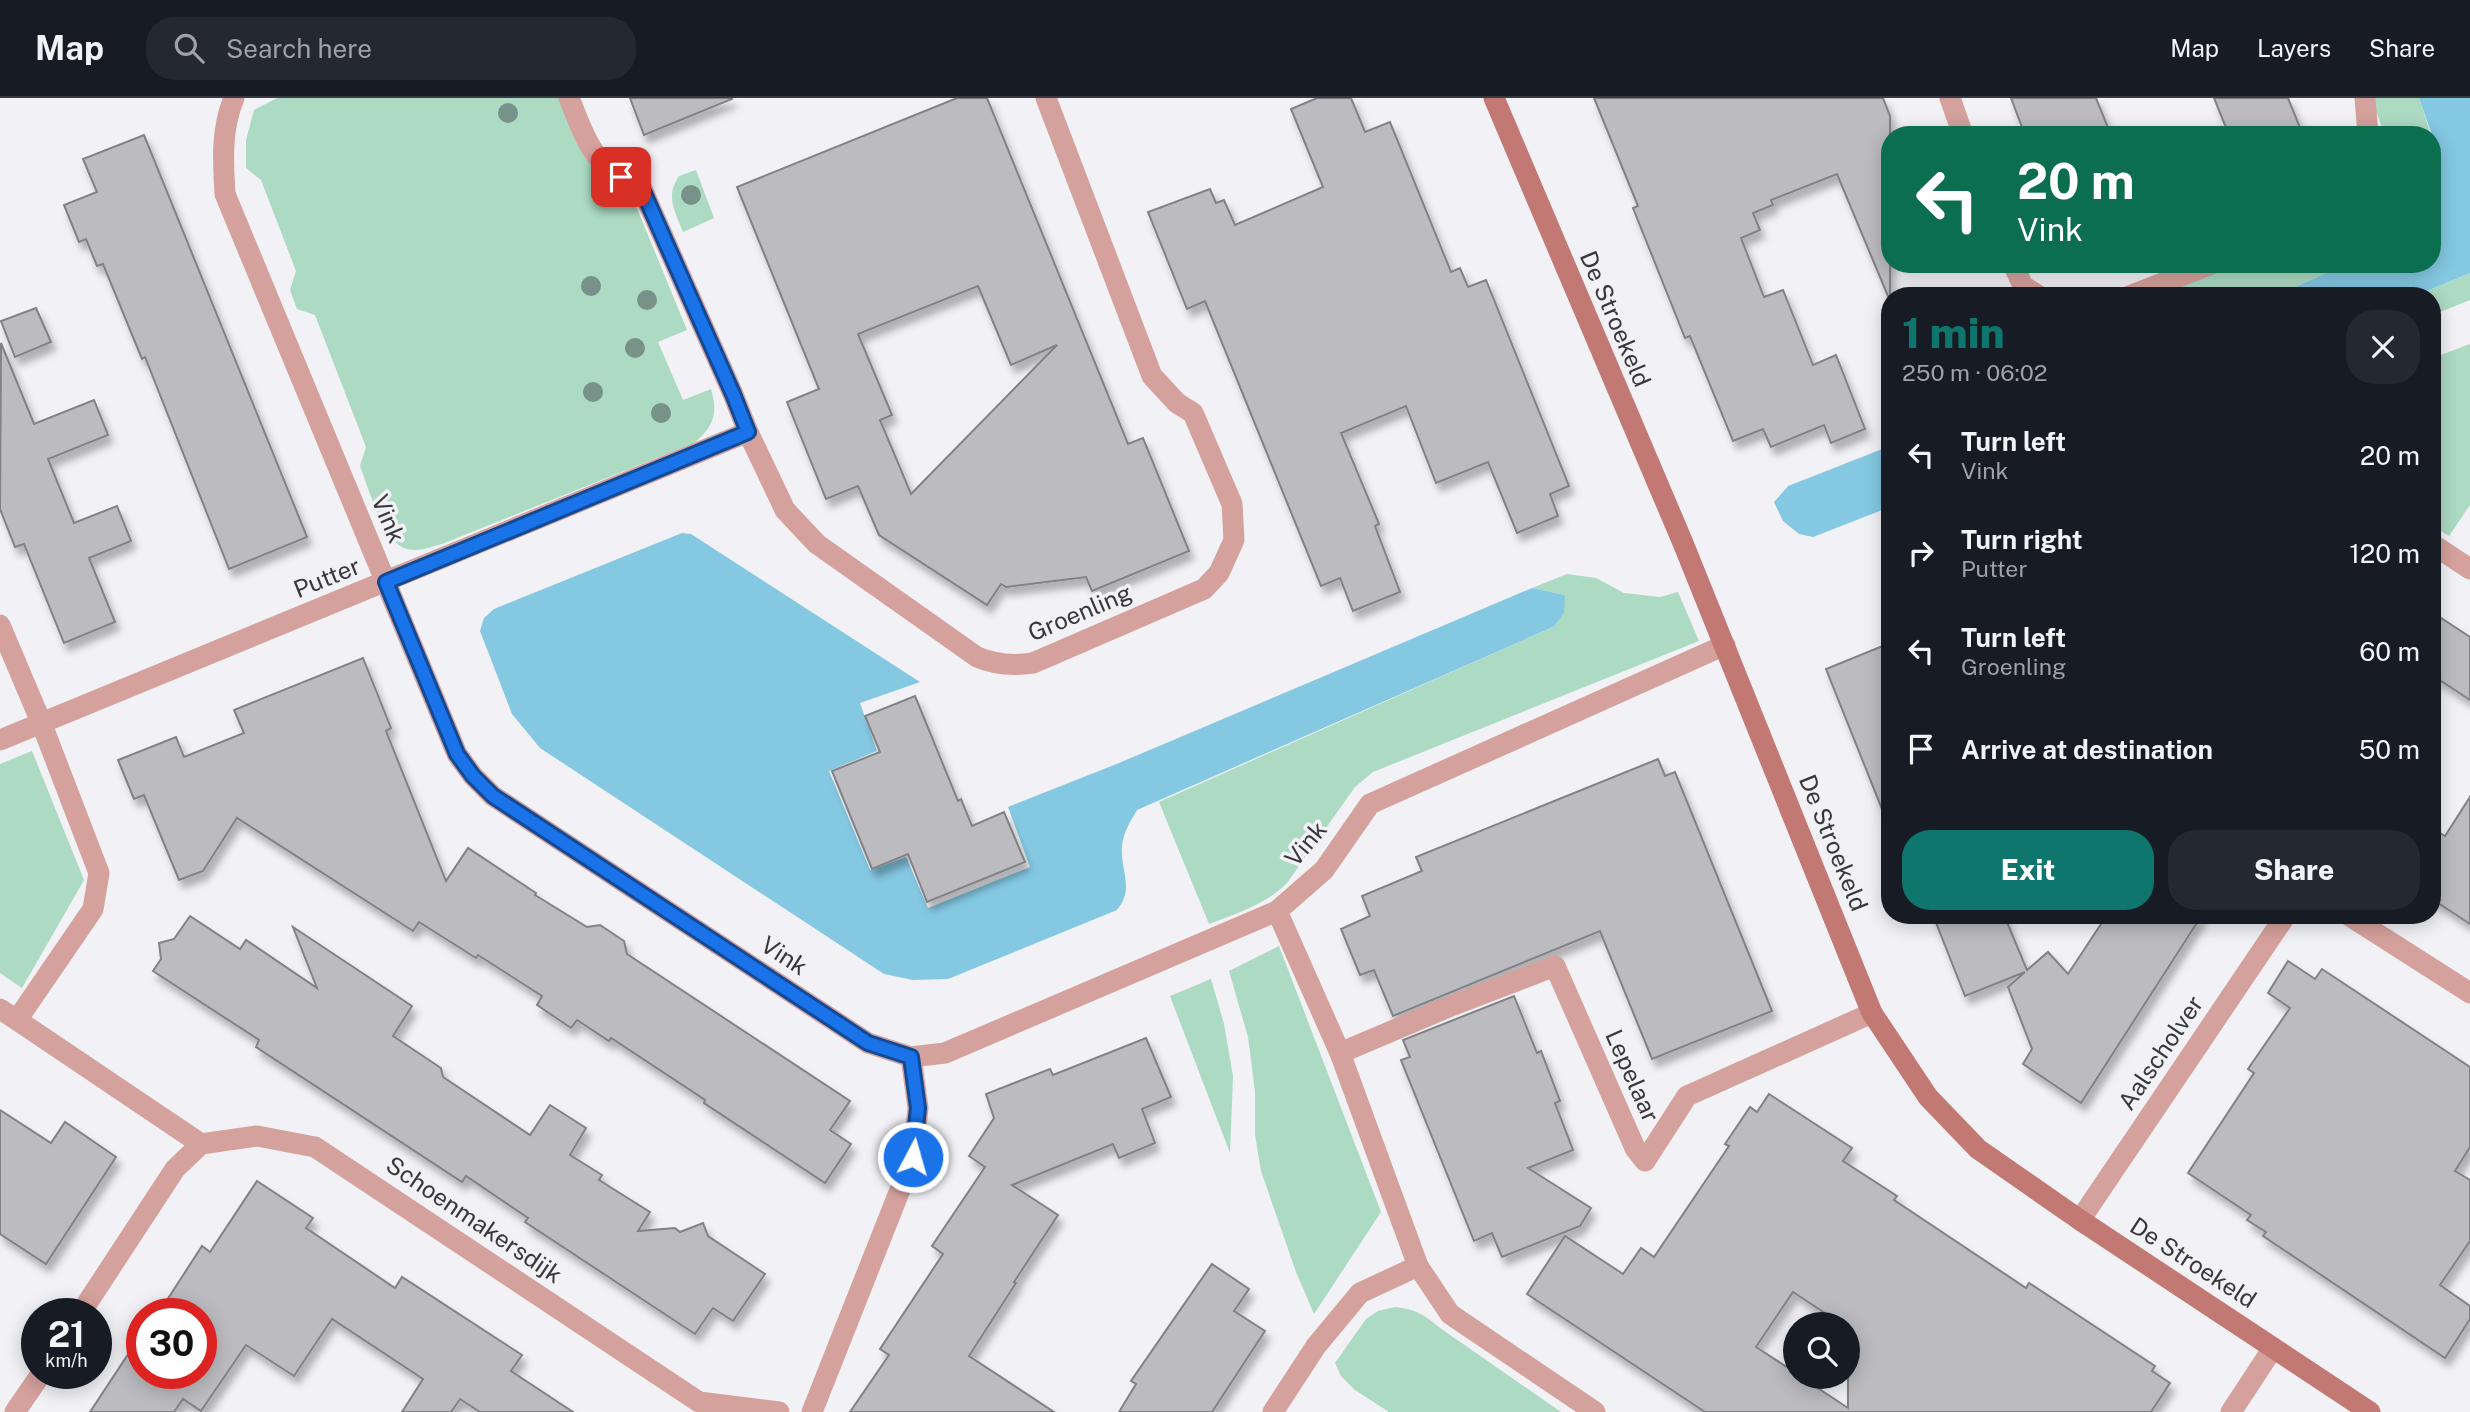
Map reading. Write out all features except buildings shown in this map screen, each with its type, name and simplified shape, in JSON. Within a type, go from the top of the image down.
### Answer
[{"type":"street","name":"Vink","points":[[234,98],[227,114],[223,156],[225,194],[457,754],[473,776],[493,796],[868,1043],[911,1057],[945,1053],[1278,911],[1324,870],[1370,804],[1725,645]]},
{"type":"street","name":"Groenling","points":[[569,98],[593,151],[604,166],[621,177],[638,180],[785,510],[817,544],[977,657],[1017,666],[1033,663],[1204,589],[1219,573],[1234,540],[1232,504],[1192,413],[1177,403],[1152,376],[1045,98]]},
{"type":"street","name":"De Stroekeld","points":[[1494,98],[1725,645],[1872,1013],[1928,1097],[1978,1149],[2080,1220],[2370,1412]]},
{"type":"street","points":[[1950,98],[1959,126]]},
{"type":"street","points":[[2365,98],[2367,126]]},
{"type":"street","points":[[2153,287],[2189,273]]},
{"type":"street","name":"Putter","points":[[0,740],[748,432]]},
{"type":"street","points":[[2441,549],[2469,564]]},
{"type":"street","points":[[0,625],[41,722],[99,873],[93,909],[8,1015],[201,1144],[175,1169],[90,1298]]},
{"type":"street","points":[[1278,911],[1340,1053],[1418,1266],[1450,1314],[1595,1412]]},
{"type":"street","name":"Aalscholver","points":[[2080,1220],[2280,924]]},
{"type":"street","points":[[2362,924],[2470,993]]},
{"type":"street","name":"Lepelaar","points":[[1340,1053],[1555,966],[1635,1148],[1645,1161],[1687,1096],[1872,1013]]},
{"type":"street","points":[[812,1412],[913,1157],[918,1108],[911,1057]]},
{"type":"street","name":"Schoenmakersdijk","points":[[201,1144],[257,1136],[315,1147],[698,1407],[779,1412]]},
{"type":"street","points":[[1273,1412],[1316,1346],[1360,1293],[1418,1266]]},
{"type":"street","points":[[2231,1412],[2273,1348]]},
{"type":"street","points":[[15,1412],[31,1389]]},
{"type":"green space","points":[[277,98],[561,98],[594,166],[606,181],[619,186],[634,201],[687,330],[658,342],[683,400],[711,389],[714,412],[706,431],[694,443],[442,544],[414,550],[396,543],[383,524],[367,487],[360,466],[366,447],[315,315],[297,309],[290,290],[296,271],[261,180],[246,168],[246,140],[254,110]]},
{"type":"green space","points":[[2371,98],[2419,98],[2428,126],[2382,126]]},
{"type":"green space","points":[[696,170],[714,218],[683,232],[673,204],[673,190],[679,176]]},
{"type":"green space","points":[[2213,273],[2326,273],[2295,287],[2179,287]]},
{"type":"green space","points":[[2470,273],[2470,300],[2441,312],[2441,287],[2437,287]]},
{"type":"green space","points":[[2470,344],[2470,505],[2449,536],[2441,531],[2441,355]]},
{"type":"green space","points":[[1567,574],[1596,578],[1624,593],[1660,597],[1678,592],[1699,641],[1373,772],[1355,787],[1287,883],[1260,903],[1209,924],[1159,802],[1553,627],[1565,595],[1532,588]]},
{"type":"green space","points":[[32,751],[84,880],[22,988],[0,973],[0,764]]},
{"type":"green space","points":[[1279,946],[1381,1212],[1314,1314],[1296,1272],[1261,1171],[1255,1135],[1255,1091],[1248,1037],[1229,971]]},
{"type":"green space","points":[[1211,979],[1224,1024],[1233,1076],[1230,1153],[1170,996]]},
{"type":"green space","points":[[1395,1307],[1424,1316],[1561,1412],[1389,1412],[1355,1390],[1341,1376],[1335,1363],[1366,1319],[1378,1311]]},
{"type":"water","points":[[2419,98],[2470,98],[2470,273],[2437,287],[2295,287],[2326,273],[2441,273],[2441,126],[2429,126]]},
{"type":"water","points":[[1881,450],[1881,511],[1813,537],[1799,534],[1783,521],[1774,502],[1788,486]]},
{"type":"water","points":[[682,533],[691,534],[920,682],[860,703],[877,751],[829,771],[870,870],[906,857],[928,908],[1030,867],[1008,807],[1119,763],[1532,588],[1565,595],[1564,613],[1553,627],[1137,810],[1123,841],[1126,887],[1117,910],[948,979],[913,980],[884,974],[540,748],[512,714],[480,631],[484,618],[494,609]]},
{"type":"route","points":[[621,177],[638,180],[748,432],[386,582],[457,754],[473,776],[493,796],[868,1043],[911,1057],[918,1108],[913,1157]]}]
